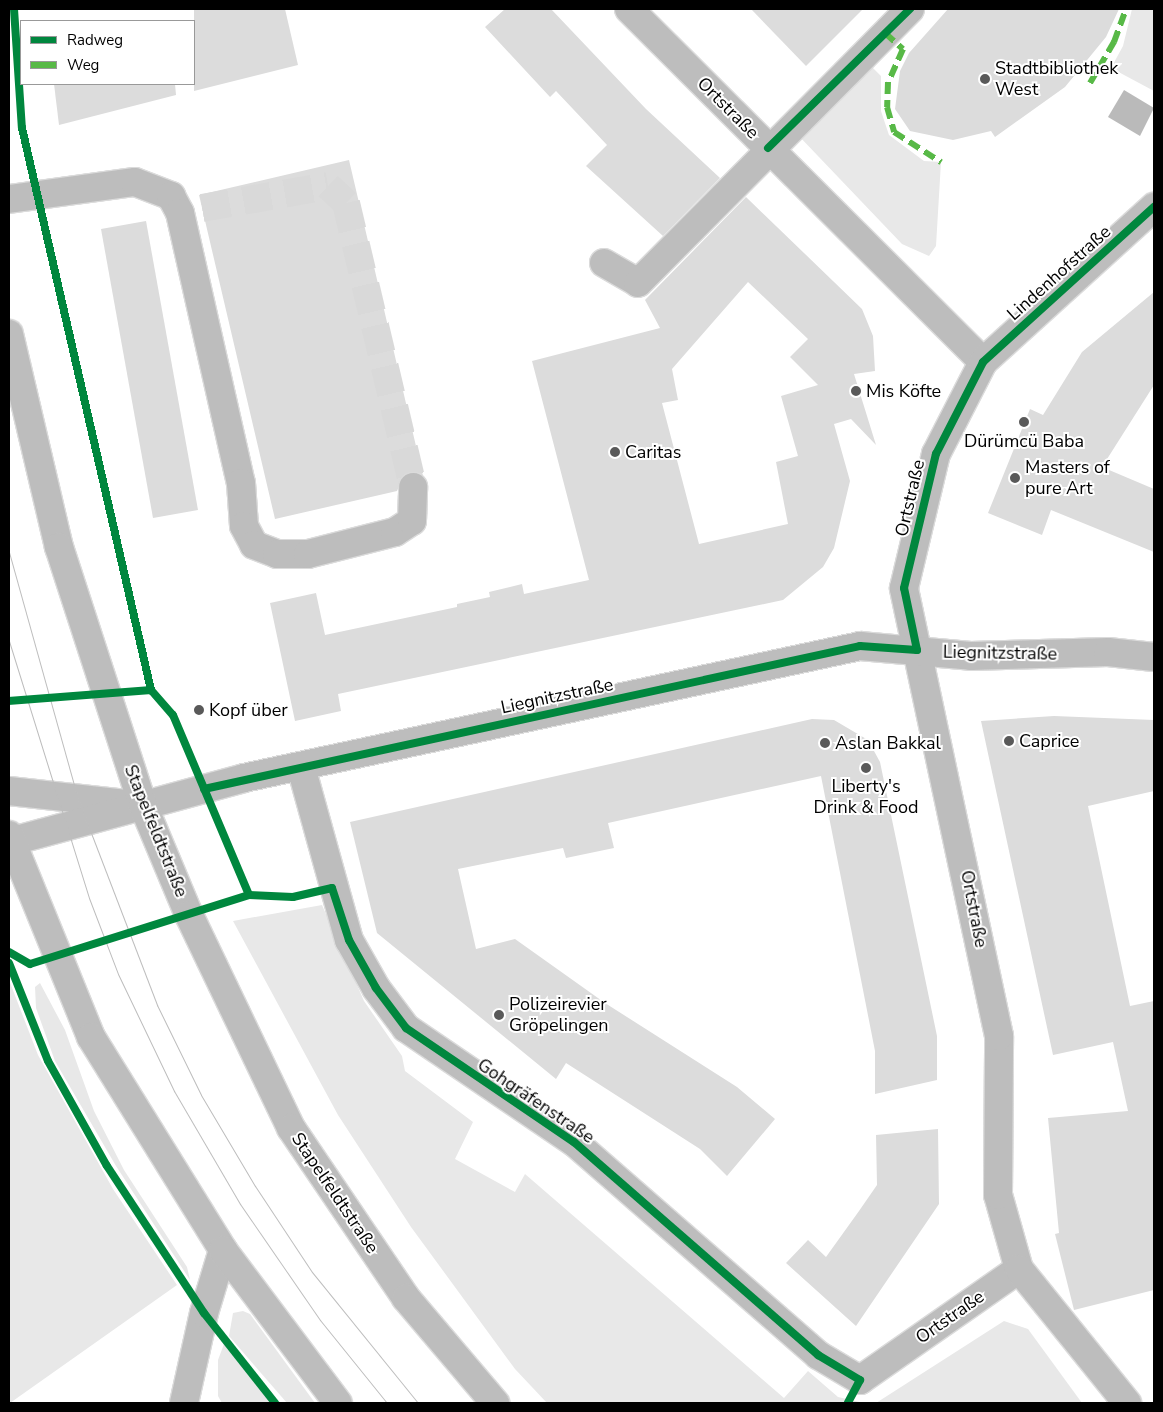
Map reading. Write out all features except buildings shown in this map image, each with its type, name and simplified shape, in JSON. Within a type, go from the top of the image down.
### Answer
[{"type":"street","name":"Ortstraße","points":[[629,9],[983,362],[936,454],[904,588],[999,1036],[998,1195],[1019,1269],[860,1380]]},
{"type":"street","points":[[604,263],[638,283],[768,148],[910,9]]},
{"type":"street","points":[[9,200],[135,182],[171,196],[191,210],[241,483],[244,526],[254,545],[277,554],[308,554],[395,532],[412,521],[414,487]]},
{"type":"street","name":"Lindenhofstraße","points":[[983,362],[1154,207]]},
{"type":"street","name":"Stapelfeldtstraße","points":[[9,334],[58,547],[143,805],[291,1128],[406,1298],[495,1403]]},
{"type":"street","name":"Liegnitzstraße","points":[[10,839],[301,766],[860,646],[971,656],[1108,652],[1154,656]]},
{"type":"street","name":"Gohgräfenstraße","points":[[301,766],[332,888],[350,940],[376,988],[406,1028],[574,1142],[818,1355],[860,1380]]},
{"type":"street","points":[[9,791],[143,805]]},
{"type":"street","points":[[10,839],[91,1037],[224,1250],[338,1403]]},
{"type":"street","points":[[184,1403],[204,1313],[224,1250]]},
{"type":"street","points":[[1019,1269],[1126,1403]]},
{"type":"shaded area","points":[[1132,9],[1154,9],[1154,91],[1111,68],[1123,46]]},
{"type":"shaded area","points":[[870,65],[881,76],[881,111],[889,135],[924,161],[941,162],[936,246],[929,256],[902,244],[797,134]]},
{"type":"shaded area","points":[[1124,90],[1154,108],[1140,136],[1108,117]]},
{"type":"shaded area","points":[[322,905],[364,1001],[402,1056],[405,1071],[473,1122],[455,1159],[515,1192],[525,1174],[784,1398],[808,1371],[838,1397],[864,1403],[547,1403],[515,1369],[411,1227],[338,1115],[233,921]]},
{"type":"shaded area","points":[[9,980],[38,1055],[113,1189],[177,1285],[10,1403]]},
{"type":"shaded area","points":[[40,983],[65,1030],[94,1111],[124,1170],[187,1267],[190,1280],[116,1166],[55,1061],[36,1008],[35,987]]},
{"type":"shaded area","points":[[243,1311],[250,1314],[315,1403],[287,1403],[229,1336],[233,1313]]},
{"type":"shaded area","points":[[1004,1321],[1028,1329],[1082,1403],[876,1403]]},
{"type":"shaded area","points":[[224,1344],[274,1403],[222,1403],[218,1396],[218,1360]]},
{"type":"tunnel","points":[[202,208],[328,186],[346,203],[413,487]]},
{"type":"tram line","points":[[9,552],[78,799],[157,1005],[201,1095],[255,1186],[312,1272],[418,1403]]},
{"type":"tram line","points":[[9,641],[89,898],[118,974],[174,1091],[240,1204],[320,1320],[387,1403]]},
{"type":"marked path","points":[[1090,83],[1114,42],[1126,9]]},
{"type":"marked path","points":[[885,33],[903,49],[888,82],[887,107],[894,132],[941,162]]},
{"type":"cycle path","points":[[14,9],[22,128],[151,690],[173,715],[249,895]]},
{"type":"cycle path","points":[[768,148],[910,9]]},
{"type":"cycle path","points":[[204,789],[860,646],[917,650],[904,588],[936,454],[983,362],[1154,207]]},
{"type":"cycle path","points":[[9,701],[151,690]]},
{"type":"cycle path","points":[[9,952],[30,964],[249,895],[293,897],[332,888],[349,940],[376,988],[406,1028],[574,1142],[818,1355],[860,1380],[848,1403]]},
{"type":"cycle path","points":[[9,963],[48,1061],[107,1166],[204,1313],[275,1403]]},
{"type":"place","name":"Stadtbibliothek West","points":[[985,79]]},
{"type":"place","name":"Mis Köfte","points":[[856,391]]},
{"type":"place","name":"Dürümcü Baba","points":[[1024,422]]},
{"type":"place","name":"Caritas","points":[[615,452]]},
{"type":"place","name":"Masters of pure Art","points":[[1015,478]]},
{"type":"place","name":"Kopf über","points":[[199,710]]},
{"type":"place","name":"Caprice","points":[[1009,741]]},
{"type":"place","name":"Aslan Bakkal","points":[[825,743]]},
{"type":"place","name":"Liberty's Drink & Food","points":[[866,768]]},
{"type":"place","name":"Polizeirevier Gröpelingen","points":[[499,1015]]}]
